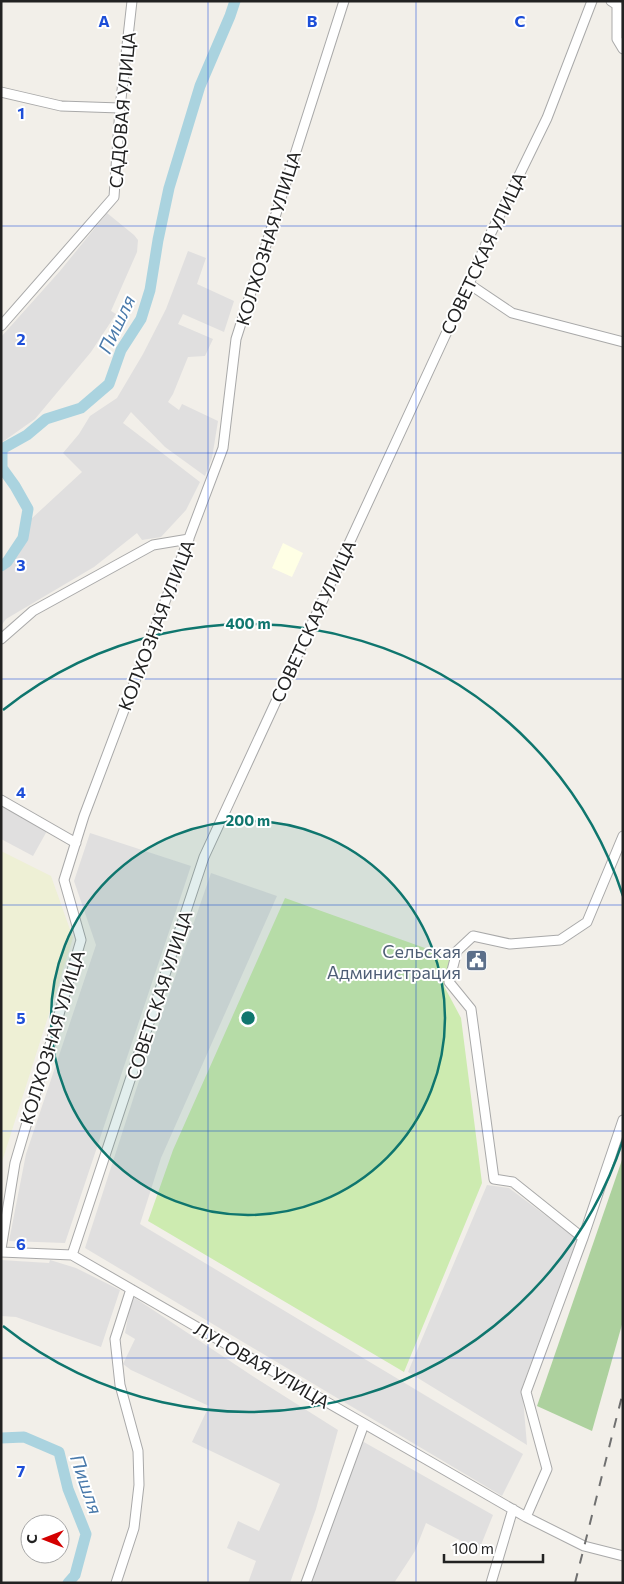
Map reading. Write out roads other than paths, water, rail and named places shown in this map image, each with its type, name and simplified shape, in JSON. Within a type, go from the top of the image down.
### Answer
[{"type":"street","name":"САДОВАЯ УЛИЦА","points":[[1,326],[114,197],[120,108],[132,1]]},
{"type":"street","name":"КОЛХОЗНАЯ УЛИЦА","points":[[1,1250],[15,1163],[81,940],[64,880],[84,816],[223,448],[236,339],[344,1]]},
{"type":"street","name":"СОВЕТСКАЯ УЛИЦА","points":[[72,1255],[204,857],[469,284],[488,239],[547,118],[592,1]]},
{"type":"street","points":[[611,1],[618,5],[618,39],[623,49]]},
{"type":"street","points":[[1,92],[61,106],[120,108]]},
{"type":"street","points":[[469,284],[512,313],[623,342]]},
{"type":"street","points":[[1,639],[33,611],[153,545],[189,539]]},
{"type":"street","points":[[1,800],[76,844]]},
{"type":"street","points":[[583,1238],[513,1182],[494,1179],[471,1009],[449,982],[457,951],[473,936],[510,944],[560,940],[587,922],[623,836]]},
{"type":"street","points":[[526,1517],[547,1469],[526,1392],[583,1238],[623,1120]]},
{"type":"street","name":"ЛУГОВАЯ УЛИЦА","points":[[1,1250],[72,1255],[526,1517],[584,1546],[623,1556]]},
{"type":"street","points":[[116,1583],[134,1528],[139,1485],[138,1451],[120,1385],[116,1338],[131,1289]]},
{"type":"street","points":[[306,1583],[364,1424]]},
{"type":"street","points":[[491,1583],[513,1509]]},
{"type":"waterway","name":"Пишля","points":[[1,566],[7,562],[23,538],[28,509],[2,468],[2,449],[27,435],[46,419],[81,408],[109,384],[121,350],[141,319],[150,290],[169,188],[200,86],[235,1]]},
{"type":"waterway","name":"Пишля","points":[[1,1438],[24,1437],[59,1452],[68,1489],[86,1534],[75,1575],[68,1583]]},
{"type":"railway","points":[[575,1583],[623,1392]]},
{"type":"place","name":"Сельская Администрация","points":[[477,961]]}]
